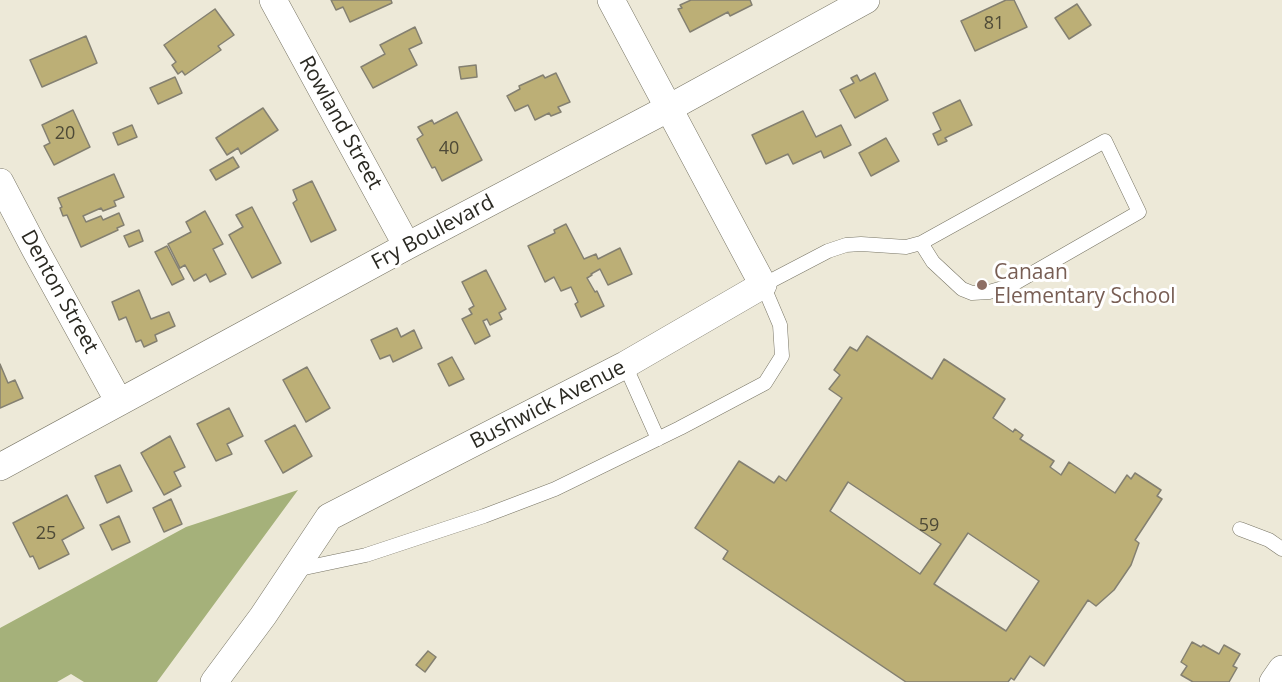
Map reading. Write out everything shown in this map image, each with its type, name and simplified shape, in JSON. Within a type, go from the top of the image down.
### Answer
[{"type":"street","name":"Rowland Street","points":[[273,0],[407,246]]},
{"type":"street","points":[[611,0],[763,285]]},
{"type":"street","name":"Fry Boulevard","points":[[0,468],[407,246],[669,108],[866,0]]},
{"type":"street","name":"Denton Street","points":[[0,182],[119,402]]},
{"type":"street","name":"Bushwick Avenue","points":[[214,682],[263,616],[329,518],[625,365],[763,285]]},
{"type":"street","points":[[1273,682],[1282,669]]},
{"type":"lane","points":[[294,570],[366,555],[484,516],[555,489],[765,383],[782,356],[780,325],[763,285],[828,251],[846,245],[906,247],[921,243],[1105,141],[1139,212],[1010,286],[989,292],[972,293],[962,289],[933,262],[921,243]]},
{"type":"lane","points":[[625,365],[658,439]]},
{"type":"lane","points":[[1240,529],[1269,540],[1282,549]]},
{"type":"green space","points":[[298,490],[157,682],[84,682],[71,674],[57,682],[0,682],[0,628],[186,527]]},
{"type":"building","points":[[331,0],[391,0],[392,3],[350,22],[343,7],[336,10]]},
{"type":"building","points":[[691,0],[750,0],[752,5],[730,16],[728,12],[690,32],[678,9],[682,8],[680,5]]},
{"type":"building","points":[[1006,0],[1014,0],[1027,27],[975,51],[961,21]]},
{"type":"building","points":[[1077,4],[1091,25],[1069,39],[1055,18]]},
{"type":"building","points":[[215,9],[234,35],[218,46],[221,50],[185,75],[182,71],[178,74],[172,65],[176,62],[164,45]]},
{"type":"building","points":[[415,27],[422,43],[409,49],[417,65],[373,88],[361,67],[385,54],[380,45]]},
{"type":"building","points":[[86,36],[97,63],[42,87],[30,60]]},
{"type":"building","points":[[476,65],[477,77],[461,79],[459,67]]},
{"type":"building","points":[[556,73],[570,102],[558,107],[561,112],[551,116],[549,113],[535,120],[528,105],[515,111],[507,96],[520,89],[519,86],[543,75],[545,78]]},
{"type":"building","points":[[875,73],[888,100],[855,118],[840,90],[854,83],[851,78],[857,75],[860,81]]},
{"type":"building","points":[[175,77],[182,93],[158,104],[150,88]]},
{"type":"building","points":[[960,100],[972,125],[945,138],[947,141],[938,145],[933,134],[941,130],[933,113]]},
{"type":"building","points":[[263,108],[278,130],[241,154],[238,148],[227,155],[216,138]]},
{"type":"building","points":[[73,110],[90,147],[54,165],[44,146],[50,143],[42,125]]},
{"type":"building","points":[[803,111],[816,137],[841,125],[851,145],[824,158],[821,151],[793,164],[788,154],[766,164],[752,135]]},
{"type":"building","points":[[457,112],[482,160],[442,181],[435,167],[432,168],[417,139],[423,135],[418,127],[432,120],[434,124]]},
{"type":"building","points":[[132,125],[137,137],[118,145],[113,133]]},
{"type":"building","points":[[886,138],[899,161],[871,176],[859,153]]},
{"type":"building","points":[[233,157],[239,167],[216,180],[210,170]]},
{"type":"building","points":[[114,174],[124,197],[114,201],[116,206],[103,211],[101,208],[83,216],[86,222],[101,216],[103,220],[119,213],[124,225],[81,247],[67,215],[63,216],[58,198]]},
{"type":"building","points":[[312,181],[336,230],[311,242],[293,203],[297,200],[293,190]]},
{"type":"building","points":[[252,207],[281,263],[252,278],[229,235],[243,227],[236,215]]},
{"type":"building","points":[[205,211],[223,244],[213,249],[226,274],[210,282],[206,274],[194,281],[185,265],[180,268],[168,244],[191,232],[186,222]]},
{"type":"building","points":[[566,224],[584,259],[596,254],[598,259],[620,248],[632,274],[608,285],[600,269],[591,274],[587,278],[595,292],[597,291],[604,306],[581,317],[575,304],[578,302],[571,287],[561,291],[554,277],[545,282],[528,246],[555,233],[554,230]]},
{"type":"building","points":[[139,230],[143,241],[129,247],[124,236]]},
{"type":"building","points":[[167,246],[184,279],[172,285],[155,252]]},
{"type":"building","points":[[486,270],[506,309],[499,313],[502,319],[490,325],[487,319],[483,321],[490,336],[475,344],[462,319],[472,314],[469,309],[474,306],[462,282]]},
{"type":"building","points":[[139,290],[151,319],[169,312],[175,326],[155,335],[157,341],[144,347],[141,340],[136,342],[126,317],[119,320],[112,302]]},
{"type":"building","points":[[397,328],[401,337],[414,330],[422,348],[393,362],[390,355],[380,359],[371,340]]},
{"type":"building","points":[[867,336],[932,379],[944,359],[1005,399],[993,418],[1013,432],[1015,429],[1023,435],[1020,439],[1054,461],[1050,467],[1061,475],[1069,462],[1115,493],[1127,475],[1131,479],[1135,473],[1161,490],[1157,496],[1162,499],[1135,540],[1139,543],[1131,565],[1114,590],[1096,606],[1088,600],[1044,666],[1030,656],[1014,680],[1011,678],[1008,682],[906,682],[723,559],[728,551],[695,528],[739,461],[774,483],[779,476],[786,481],[842,398],[829,389],[840,375],[834,370],[850,347],[857,351]],"holes":[[[848,482],[941,544],[920,574],[830,511]],[[968,533],[1039,581],[1006,631],[934,584]]]},
{"type":"building","points":[[452,357],[464,379],[449,386],[438,364]]},
{"type":"building","points":[[0,364],[8,383],[15,380],[23,398],[0,408]]},
{"type":"building","points":[[307,367],[330,408],[306,422],[283,380]]},
{"type":"building","points":[[229,408],[243,436],[227,444],[232,454],[216,461],[197,424]]},
{"type":"building","points":[[295,425],[312,456],[283,473],[265,441]]},
{"type":"building","points":[[170,436],[185,467],[174,472],[181,486],[164,495],[141,453]]},
{"type":"building","points":[[120,465],[132,491],[107,503],[95,476]]},
{"type":"building","points":[[67,495],[84,528],[62,540],[69,554],[39,569],[33,556],[30,557],[13,523]]},
{"type":"building","points":[[171,499],[182,524],[164,532],[153,508]]},
{"type":"building","points":[[119,516],[130,542],[112,550],[100,525]]},
{"type":"building","points":[[1192,642],[1219,654],[1224,645],[1240,654],[1233,666],[1237,668],[1229,682],[1193,682],[1181,675],[1187,666],[1181,662]]},
{"type":"building","points":[[428,651],[436,657],[425,672],[416,665]]},
{"type":"place","name":"Canaan Elementary School","points":[[982,285]]}]
